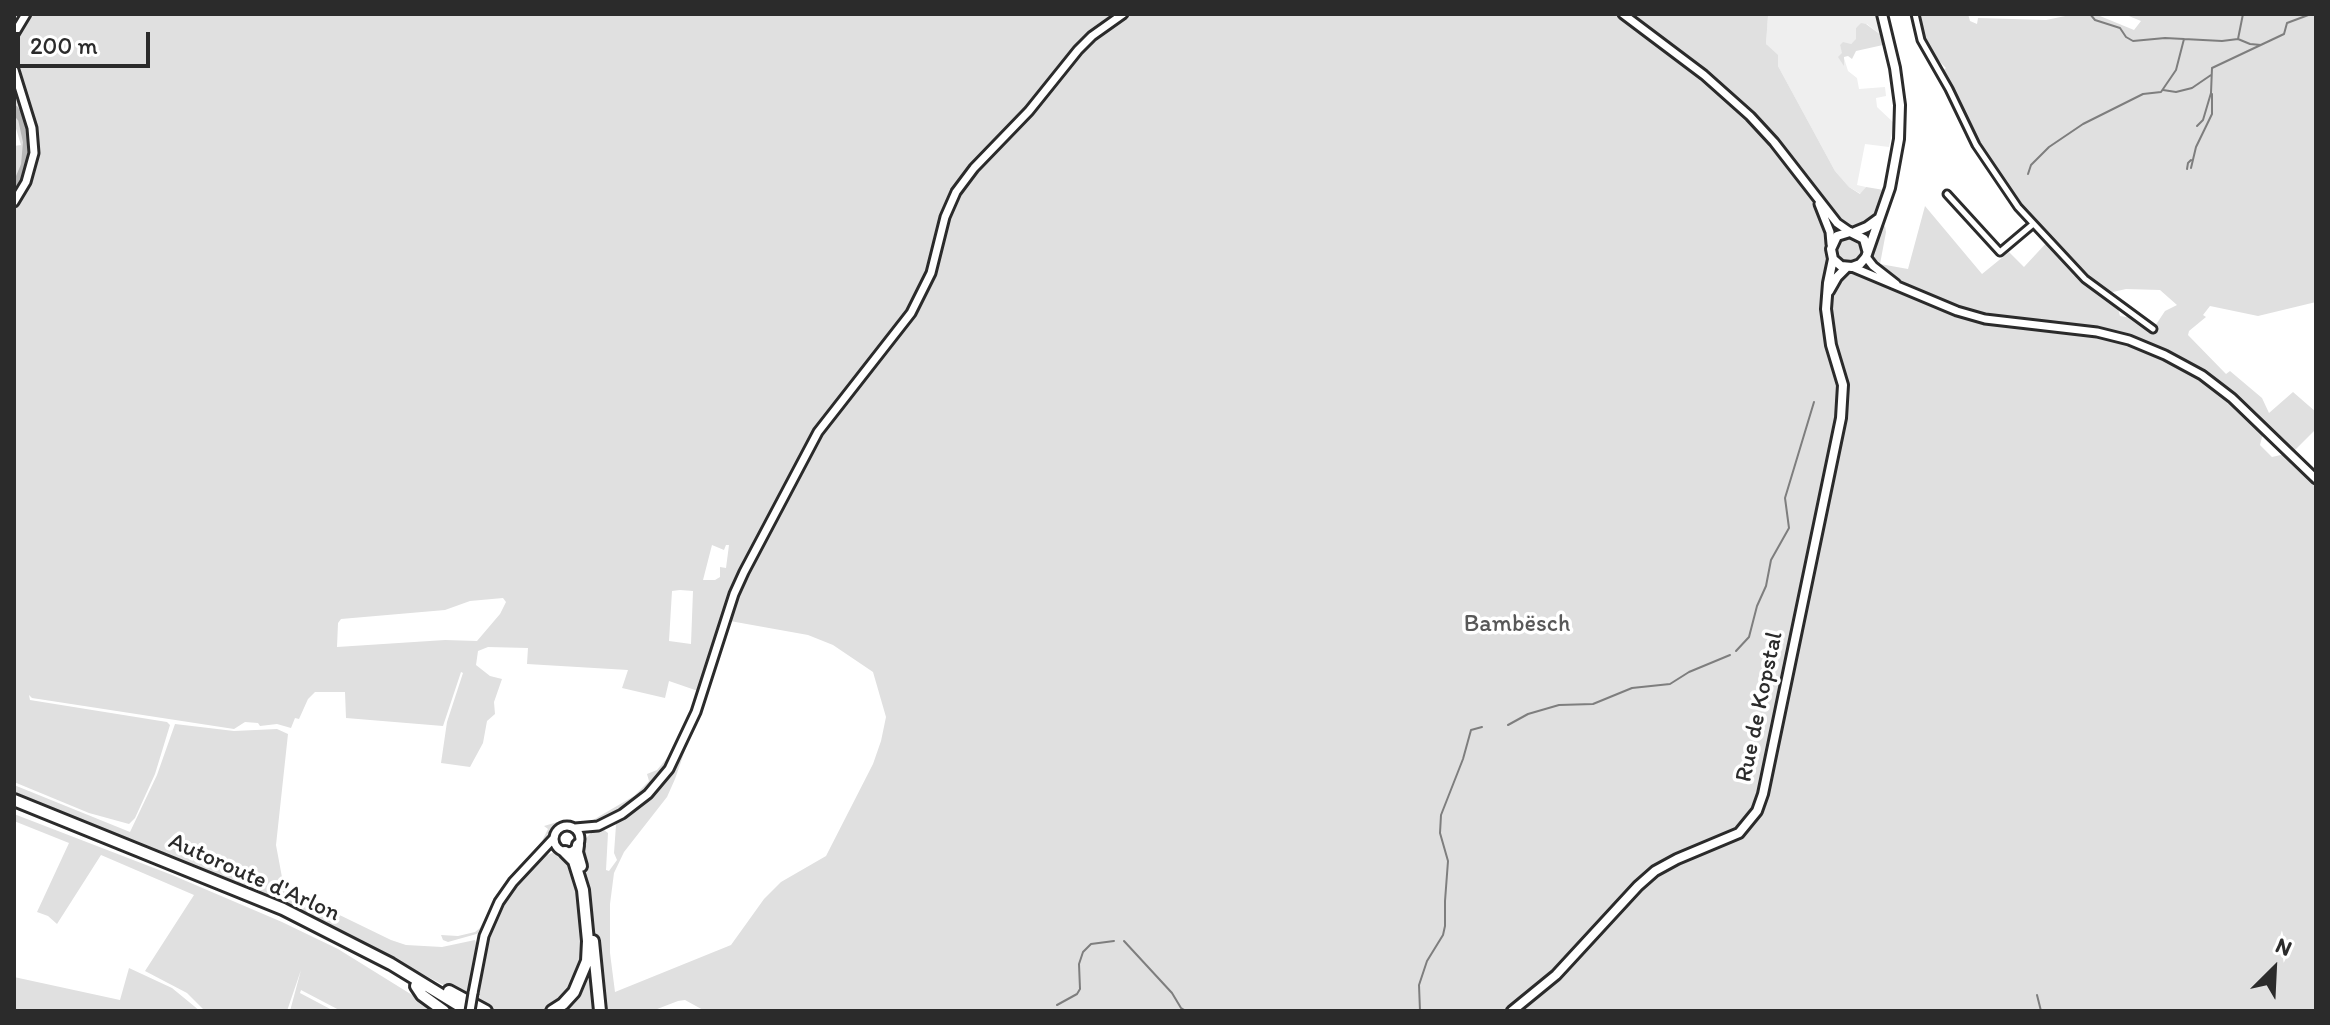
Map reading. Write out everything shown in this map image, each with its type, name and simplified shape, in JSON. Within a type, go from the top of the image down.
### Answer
[{"type":"highway","name":"Autoroute d'Arlon","points":[[14,800],[246,893],[312,923],[391,964],[469,1011]]},
{"type":"highway","name":"Autoroute d'Arlon","points":[[14,808],[256,904],[346,947],[456,1011]]},
{"type":"highway","points":[[579,843],[578,857],[587,889],[600,1011]]},
{"type":"highway","points":[[552,1011],[574,992],[587,961],[583,890],[574,861],[562,850]]},
{"type":"highway","points":[[391,964],[408,969],[486,1011]]},
{"type":"highway","points":[[416,986],[422,995],[444,1011]]},
{"type":"main road","points":[[14,34],[26,14]]},
{"type":"main road","points":[[538,857],[573,850],[598,826],[622,814],[648,794],[678,755],[744,572],[818,432],[911,313],[931,273],[945,217],[956,192],[974,168],[1029,111],[1078,50],[1123,14]]},
{"type":"main road","points":[[1623,14],[1704,75],[1750,116],[1837,223],[1864,239],[1866,253],[1873,266],[1904,290]]},
{"type":"main road","points":[[1827,295],[1837,277],[1860,264],[1890,188],[1900,115],[1895,68],[1882,14]]},
{"type":"main road","points":[[14,70],[32,128],[34,153],[26,182],[14,202]]},
{"type":"main road","points":[[1815,195],[1830,232],[1833,259],[1957,311],[1985,319],[2082,329],[2146,346],[2202,375],[2232,398],[2316,479]]},
{"type":"main road","points":[[1831,244],[1840,234],[1867,227],[1879,218]]},
{"type":"main road","name":"Rue de Kopstal","points":[[1512,1011],[1556,975],[1655,871],[1739,833],[1757,811],[1841,418],[1843,385],[1827,324],[1827,295],[1833,259]]},
{"type":"main road","points":[[469,1011],[484,936],[493,913],[513,882],[563,826],[598,826]]},
{"type":"main road","points":[[575,828],[579,843]]},
{"type":"main road","points":[[554,838],[562,850]]},
{"type":"street","points":[[1915,14],[1921,40],[1976,145],[2032,225],[2085,279],[2153,329]]},
{"type":"street","points":[[1947,194],[1996,251],[2000,252],[2032,225]]},
{"type":"shaded area","points":[[1875,14],[1881,35],[1867,24],[1856,28],[1857,39],[1851,44],[1840,45],[1848,71],[1857,78],[1859,89],[1885,87],[1886,96],[1876,98],[1877,107],[1894,123],[1889,147],[1865,144],[1857,185],[1866,187],[1861,194],[1849,187],[1835,171],[1766,44],[1768,15]]},
{"type":"green space","name":"Bambësch","points":[[14,14],[1773,14],[1768,16],[1766,44],[1778,55],[1778,66],[1835,171],[1860,194],[1866,187],[1884,190],[1882,199],[1885,205],[1879,229],[1885,226],[1886,232],[1880,264],[1908,269],[1925,206],[1982,274],[2009,252],[2024,267],[2049,240],[1986,155],[1943,70],[1946,68],[1929,51],[1918,14],[1968,14],[1970,21],[1977,24],[1978,18],[2046,20],[2075,14],[2095,14],[2134,30],[2141,21],[2124,14],[2316,14],[2316,302],[2258,316],[2210,306],[2203,315],[2206,317],[2188,335],[2226,374],[2230,371],[2262,398],[2269,413],[2293,392],[2316,412],[2316,429],[2294,451],[2224,384],[2215,389],[2263,433],[2260,445],[2272,457],[2285,454],[2316,484],[2316,1011],[705,1011],[685,1000],[652,1011],[603,1011],[590,888],[580,857],[583,841],[597,827],[565,823],[557,827],[546,845],[518,869],[542,841],[548,829],[544,826],[564,820],[593,820],[634,796],[649,781],[647,774],[657,770],[673,751],[698,691],[669,681],[665,698],[622,688],[628,670],[527,664],[528,648],[488,647],[478,651],[476,665],[490,676],[502,679],[494,702],[495,714],[487,721],[483,743],[470,767],[441,763],[447,722],[461,672],[443,726],[346,718],[345,692],[315,692],[291,728],[245,722],[234,729],[32,698],[29,695],[30,700],[167,722],[170,725],[155,774],[135,818],[129,824],[89,813],[14,782],[14,146],[21,145],[14,122]],"holes":[[[2126,289],[2160,290],[2177,305],[2165,311],[2153,329],[2129,313],[2126,317],[2120,316],[2117,305],[2104,294]],[[712,545],[724,550],[729,545],[726,568],[720,567],[720,577],[703,580]],[[672,591],[693,591],[691,644],[669,641]],[[503,598],[506,602],[477,641],[337,647],[338,623],[341,619],[445,610],[470,601]],[[730,621],[808,635],[833,645],[873,672],[886,717],[881,741],[873,764],[826,856],[781,882],[764,899],[731,945],[615,992],[610,953],[610,904],[614,873],[624,852],[667,797]],[[612,820],[616,825],[614,853],[617,860],[609,871],[606,870],[608,833],[599,826]]]},
{"type":"green space","points":[[1861,23],[1881,35],[1883,45],[1856,51],[1852,59],[1844,57],[1844,66],[1838,57],[1842,53],[1840,45],[1843,42],[1851,44],[1856,39],[1856,28]]},
{"type":"green space","points":[[175,724],[234,731],[277,729],[288,734],[276,845],[284,888],[406,945],[442,947],[475,940],[477,945],[468,998],[295,907],[14,794],[14,785],[130,832],[157,775]]},
{"type":"green space","points":[[14,814],[172,875],[282,922],[338,949],[438,1011],[341,1011],[301,990],[300,993],[334,1011],[290,1011],[301,970],[287,1011],[205,1011],[187,993],[145,971],[194,895],[101,855],[57,924],[37,912],[69,843],[14,821]]},
{"type":"green space","points":[[554,852],[568,856],[580,891],[585,941],[583,966],[575,986],[546,1011],[492,1011],[475,1002],[492,925],[502,901],[519,879],[529,873],[531,866],[541,858]]},
{"type":"green space","points":[[512,876],[498,895],[480,933],[448,942],[443,940],[441,935],[458,936],[480,928],[497,894]]},
{"type":"green space","points":[[590,948],[596,1011],[557,1011],[565,1006]]},
{"type":"green space","points":[[129,968],[172,988],[200,1011],[14,1011],[14,977],[120,1000]]},
{"type":"waterway","points":[[2090,14],[2095,20],[2120,28],[2133,41],[2238,39],[2261,45]]},
{"type":"waterway","points":[[2238,39],[2243,14]]},
{"type":"waterway","points":[[2197,126],[2203,120],[2211,93],[2212,68],[2284,34],[2287,23],[2311,14]]},
{"type":"waterway","points":[[2028,174],[2031,165],[2049,147],[2083,124],[2143,94],[2161,92],[2176,70],[2184,39]]},
{"type":"waterway","points":[[2163,90],[2176,92],[2192,88],[2211,75]]},
{"type":"waterway","points":[[2191,168],[2196,147],[2212,114],[2212,94]]},
{"type":"waterway","points":[[14,109],[22,119],[27,142],[25,165],[14,191]]},
{"type":"waterway","points":[[2187,169],[2191,160]]},
{"type":"waterway","points":[[1736,651],[1749,637],[1771,560],[1789,528],[1785,498],[1814,402]]},
{"type":"waterway","points":[[1508,725],[1528,714],[1559,705],[1593,704],[1632,688],[1670,684],[1689,672],[1730,655]]},
{"type":"waterway","points":[[1420,1011],[1419,985],[1445,926],[1448,861],[1440,833],[1441,815],[1471,730],[1482,727]]},
{"type":"waterway","points":[[1057,1005],[1080,989],[1079,964],[1083,952],[1091,944],[1114,941]]},
{"type":"waterway","points":[[1124,941],[1186,1011]]},
{"type":"waterway","points":[[2037,995],[2041,1011]]}]
